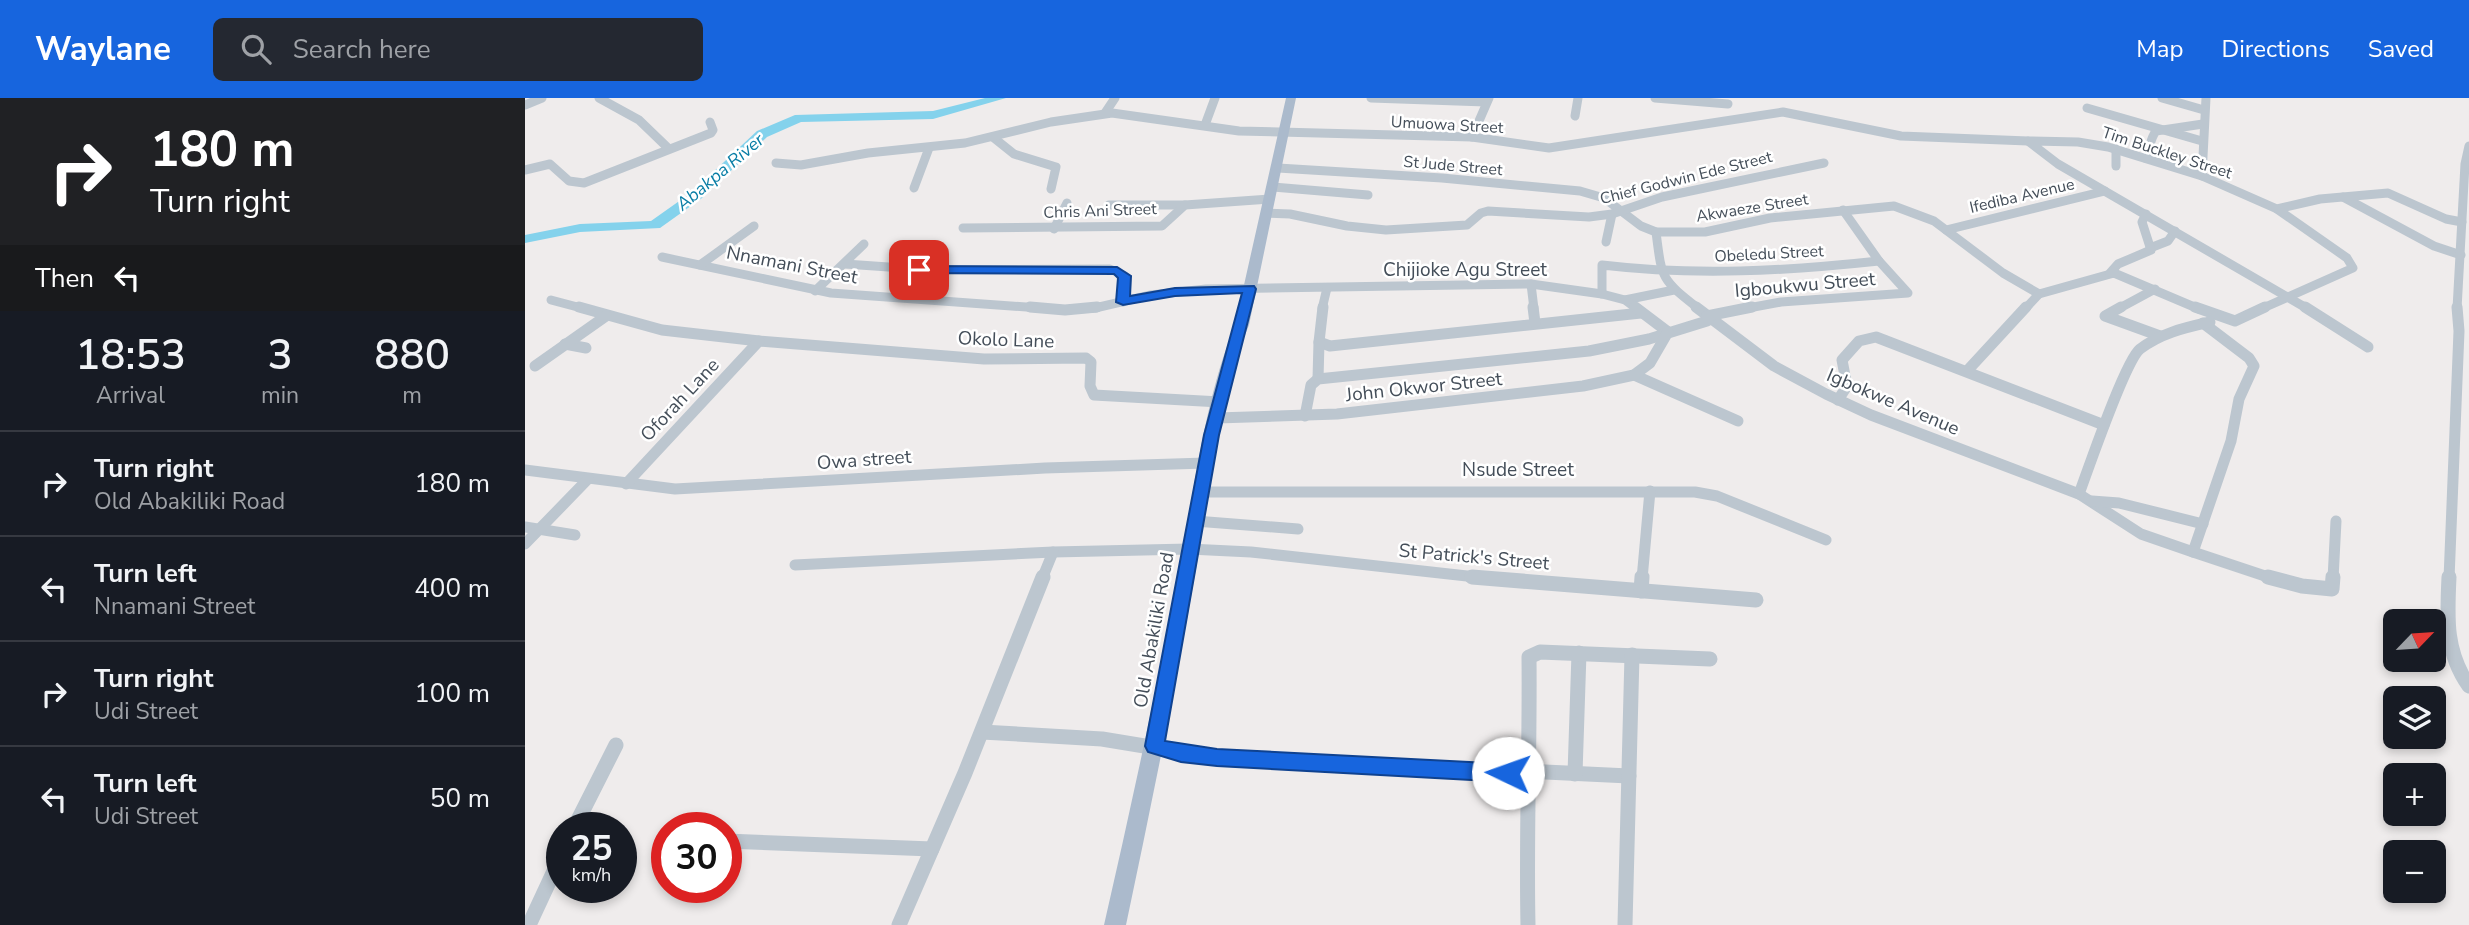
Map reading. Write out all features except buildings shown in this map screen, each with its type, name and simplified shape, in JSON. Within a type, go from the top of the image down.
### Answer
[{"type":"main road","name":"Old Abakiliki Road","points":[[1115,925],[1155,746],[1206,463],[1270,200],[1291,98]]},
{"type":"street","points":[[525,105],[542,98]]},
{"type":"street","points":[[599,98],[639,120],[669,148]]},
{"type":"street","points":[[1105,113],[1115,98]]},
{"type":"street","points":[[1205,125],[1215,98]]},
{"type":"street","points":[[1371,98],[1487,100],[1472,137]]},
{"type":"street","points":[[1576,116],[1579,98]]},
{"type":"street","points":[[1655,98],[1728,101],[1730,119],[1787,113],[1884,135],[2028,141],[2058,164],[2290,298],[2368,347]]},
{"type":"street","points":[[2162,98],[2204,110]]},
{"type":"street","points":[[2202,176],[2206,98]]},
{"type":"street","points":[[2087,108],[2202,141]]},
{"type":"street","points":[[776,163],[813,163],[868,152],[929,148],[994,138],[1051,122],[1105,113],[1145,116],[1239,131],[1285,133]]},
{"type":"street","name":"Umuowa Street","points":[[1285,133],[1472,137],[1560,148],[1730,119]]},
{"type":"street","points":[[525,170],[550,164],[567,181],[579,184],[711,133],[713,130],[710,122]]},
{"type":"street","points":[[2145,158],[2149,152],[2149,140],[2156,131],[2203,124]]},
{"type":"street","points":[[994,138],[1018,157],[1056,167],[1051,189]]},
{"type":"street","name":"Tim Buckley Street","points":[[2028,141],[2078,142],[2116,149],[2202,176],[2277,209]]},
{"type":"street","points":[[2469,146],[2465,164],[2467,192],[2462,222],[2464,249],[2457,303],[2459,344],[2447,627],[2449,652],[2457,671],[2469,686]]},
{"type":"street","points":[[914,188],[929,148]]},
{"type":"street","points":[[2116,149],[2116,166]]},
{"type":"street","name":"Chief Godwin Ede Street","points":[[1270,200],[1290,214],[1347,226],[1386,230],[1467,225],[1481,213],[1488,211],[1589,217],[1616,213],[1662,197],[1824,163]]},
{"type":"street","name":"St Jude Street","points":[[1277,168],[1442,178],[1580,191],[1604,198],[1616,213]]},
{"type":"street","name":"Ifediba Avenue","points":[[1946,230],[2105,191]]},
{"type":"street","points":[[2277,209],[2343,197],[2392,193],[2445,219],[2462,222]]},
{"type":"street","points":[[1270,200],[1367,195]]},
{"type":"street","points":[[2343,197],[2434,246],[2464,249]]},
{"type":"street","name":"Chris Ani Street","points":[[964,228],[1162,226],[1167,224],[1174,212],[1185,205],[1270,200]]},
{"type":"street","points":[[1054,229],[1067,203]]},
{"type":"street","points":[[1109,205],[1185,205]]},
{"type":"street","points":[[1894,206],[1912,210],[1946,230],[2013,279],[2039,294]]},
{"type":"street","name":"Akwaeze Street","points":[[1616,213],[1656,232],[1705,232],[1770,218],[1894,206]]},
{"type":"street","points":[[2083,497],[2104,425],[2137,351],[2160,336],[2203,323],[2240,320],[2353,268],[2353,264],[2333,247],[2285,217],[2277,209]]},
{"type":"street","points":[[1843,210],[1879,261]]},
{"type":"street","points":[[1606,242],[1616,213]]},
{"type":"street","points":[[2146,214],[2142,222],[2150,248]]},
{"type":"street","points":[[700,265],[754,226]]},
{"type":"street","points":[[2110,273],[2113,265],[2148,253],[2150,248],[2168,241],[2175,231]]},
{"type":"street","points":[[1602,294],[1602,265],[1661,272],[1656,232]]},
{"type":"street","points":[[815,291],[865,244]]},
{"type":"street","name":"Nnamani Street","points":[[662,257],[761,276],[815,291],[961,305],[1085,310],[1175,292],[1249,289]]},
{"type":"street","name":"Obeledu Street","points":[[1661,272],[1714,274],[1879,261]]},
{"type":"street","name":"Igboukwu Street","points":[[1668,332],[1707,321],[1707,316],[1727,310],[1781,302],[1908,293],[1879,261]]},
{"type":"street","points":[[845,264],[892,269],[1117,271],[1125,276],[1123,302]]},
{"type":"street","name":"Igbokwe Avenue","points":[[1661,272],[1674,290],[1774,366],[1838,400],[2083,497]]},
{"type":"street","points":[[1967,371],[2039,294],[2110,273],[2120,274],[2226,320]]},
{"type":"street","points":[[1531,284],[1535,323]]},
{"type":"street","name":"Chijioke Agu Street","points":[[1249,289],[1531,284],[1625,300],[1668,332]]},
{"type":"street","points":[[1318,379],[1319,323],[1327,288]]},
{"type":"street","points":[[2155,289],[2105,316],[2160,336]]},
{"type":"street","points":[[1625,300],[1674,290]]},
{"type":"street","points":[[551,300],[663,330],[759,341]]},
{"type":"street","points":[[1319,342],[1330,346],[1346,346],[1641,313]]},
{"type":"street","points":[[535,366],[606,316]]},
{"type":"street","points":[[2193,552],[2231,441],[2239,399],[2254,366],[2249,358],[2203,323]]},
{"type":"street","points":[[1668,332],[1650,363],[1634,375],[1738,421]]},
{"type":"street","points":[[1305,416],[1311,386],[1318,379],[1611,348],[1668,332]]},
{"type":"street","points":[[1838,400],[1847,386],[1842,359],[1859,341],[1876,337],[2104,425]]},
{"type":"street","name":"Okolo Lane","points":[[759,341],[984,359],[1086,358],[1091,362],[1090,386],[1094,395],[1218,410]]},
{"type":"street","name":"Oforah Lane","points":[[626,484],[759,341]]},
{"type":"street","points":[[565,344],[586,348]]},
{"type":"street","name":"John Okwor Street","points":[[1218,410],[1305,416],[1560,389],[1634,375]]},
{"type":"street","name":"Owa street","points":[[525,470],[626,484],[685,488],[1045,468],[1206,463]]},
{"type":"street","points":[[525,544],[588,479]]},
{"type":"street","points":[[1641,590],[1650,491]]},
{"type":"street","name":"Nsude Street","points":[[1201,492],[1650,491],[1717,496],[1826,540]]},
{"type":"street","points":[[2083,497],[2203,524]]},
{"type":"street","points":[[2083,497],[2141,534],[2239,569],[2311,587],[2332,589],[2336,521]]},
{"type":"street","points":[[1195,521],[1298,529]]},
{"type":"street","points":[[525,527],[575,535]]},
{"type":"street","name":"St Patrick's Street","points":[[795,565],[1053,552],[1189,549],[1251,552],[1466,577],[1756,600]]},
{"type":"street","points":[[899,925],[982,732],[1053,552]]},
{"type":"street","points":[[1528,925],[1526,846],[1520,772],[1529,657],[1541,652],[1710,659]]},
{"type":"street","points":[[1575,774],[1579,653]]},
{"type":"street","points":[[1625,925],[1632,655]]},
{"type":"street","points":[[982,732],[1102,739],[1217,758],[1629,776]]},
{"type":"street","points":[[582,812],[616,745]]},
{"type":"street","points":[[742,842],[932,849]]},
{"type":"street","points":[[529,925],[546,888]]},
{"type":"waterway","name":"Abakpa River","points":[[525,239],[580,228],[655,225],[697,195],[762,134],[799,118],[933,115],[1000,98]]},
{"type":"route","points":[[919,270],[1120,271],[1125,276],[1123,302],[1175,292],[1249,289],[1212,435],[1155,746],[1181,754],[1217,758],[1508,773]]}]
